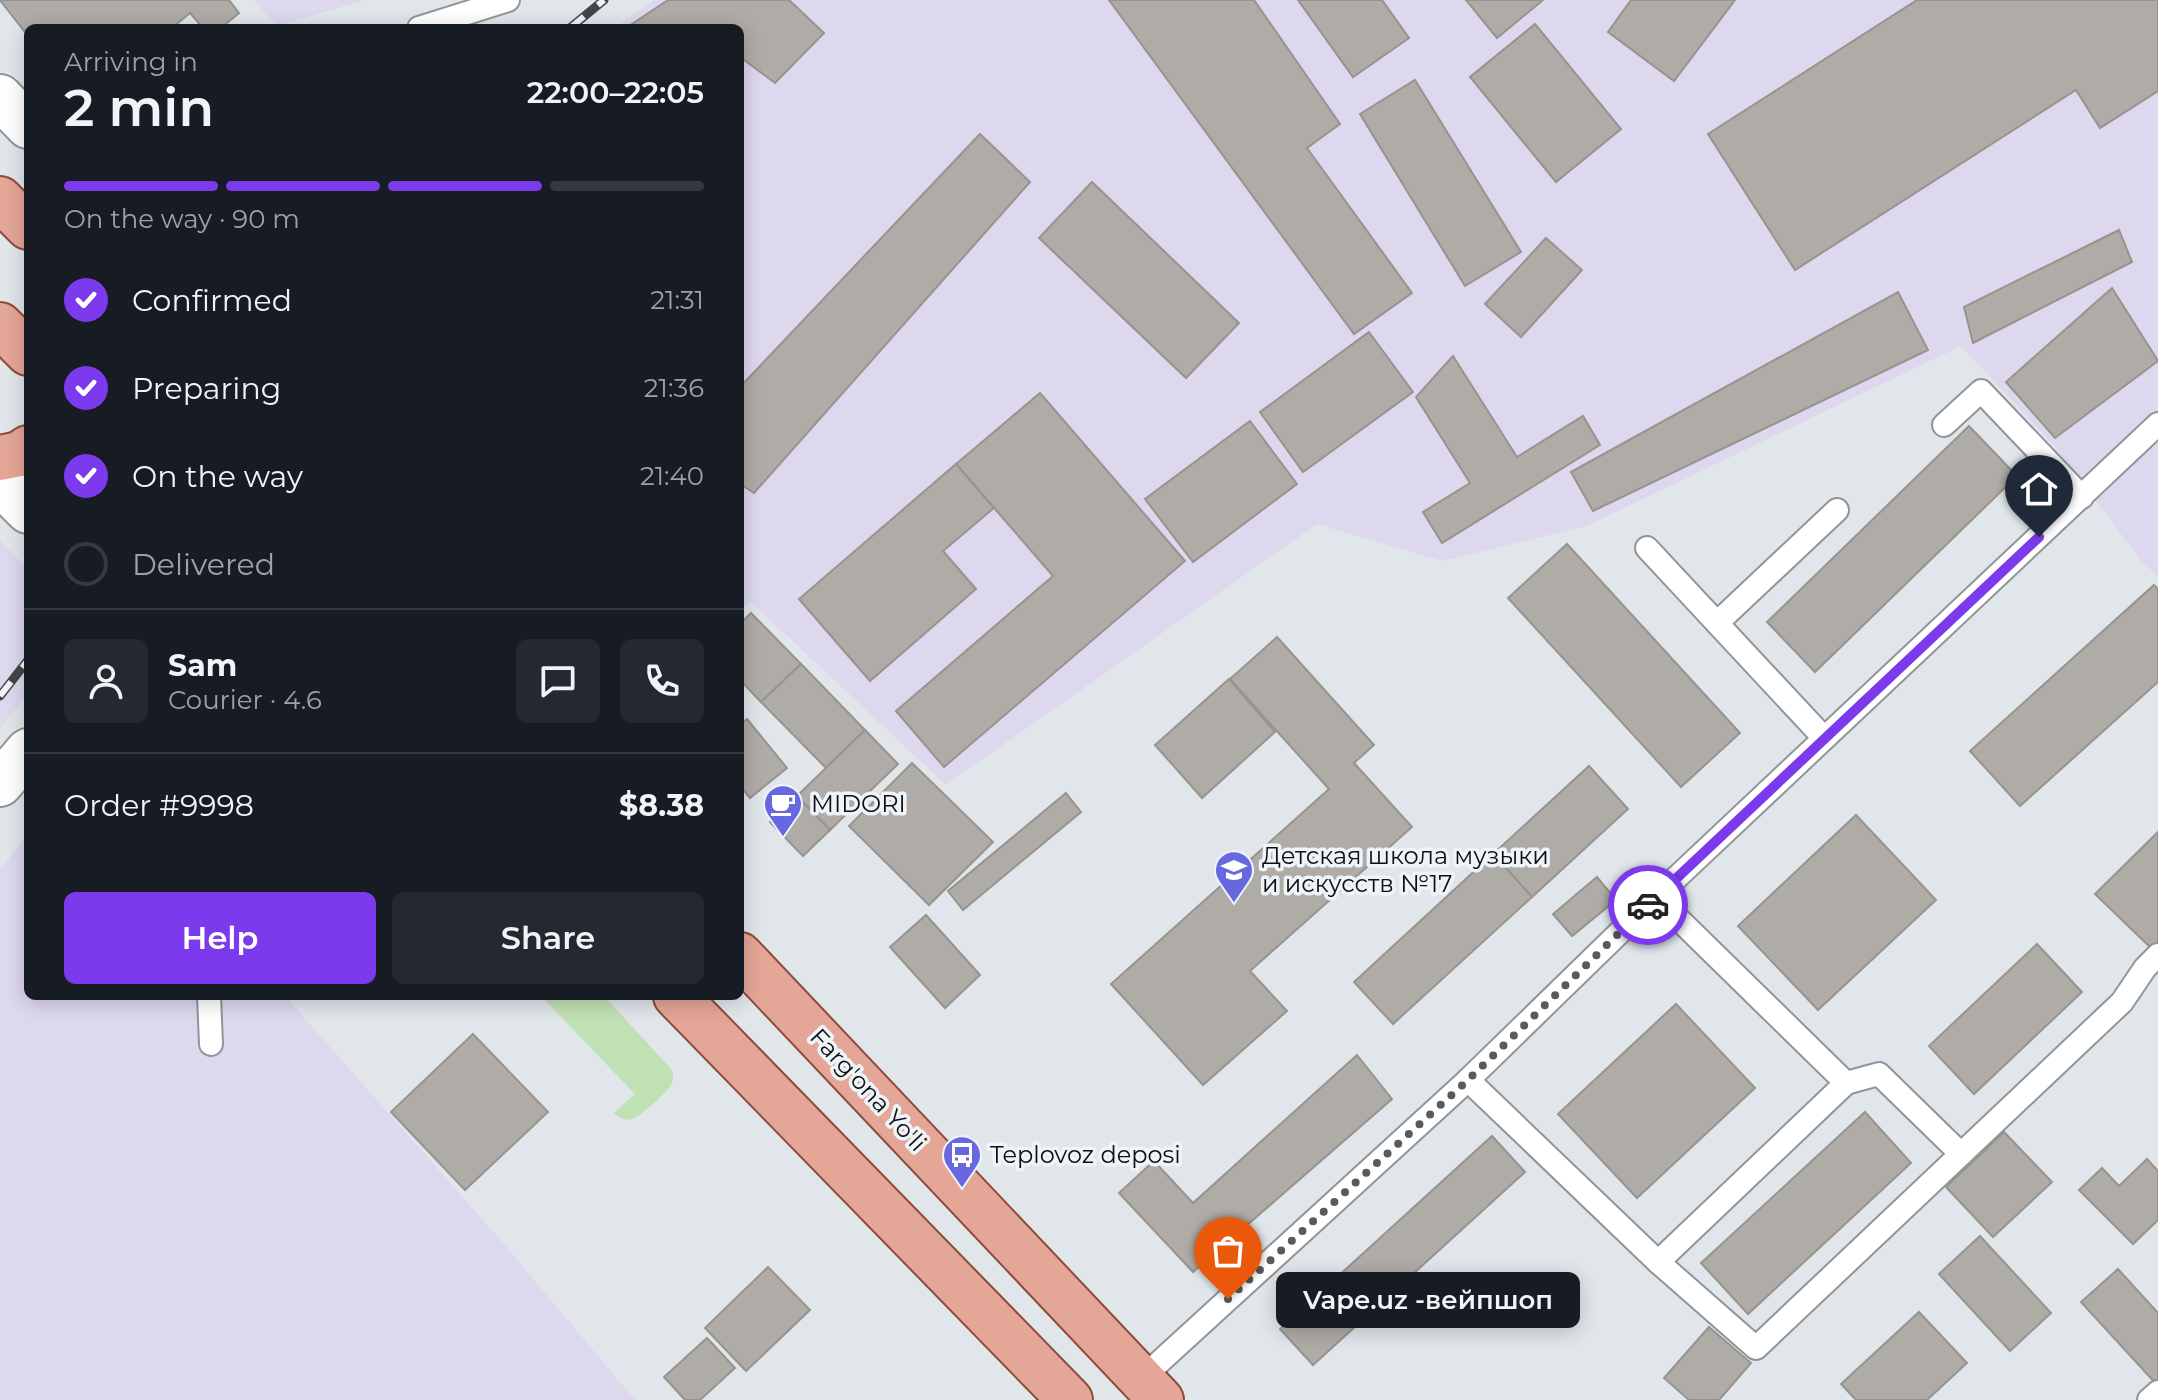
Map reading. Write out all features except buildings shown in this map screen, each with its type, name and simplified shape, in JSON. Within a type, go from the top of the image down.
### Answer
[{"type":"main road","points":[[0,199],[24,223]]},
{"type":"main road","points":[[0,325],[24,349]]},
{"type":"main road","points":[[0,458],[24,451]]},
{"type":"main road","name":"Farg'ona Yo'li","points":[[744,959],[1151,1389]]},
{"type":"main road","points":[[680,1000],[1070,1400]]},
{"type":"street","points":[[0,97],[24,122]]},
{"type":"street","points":[[0,471],[24,486]]},
{"type":"street","points":[[0,483],[24,507]]},
{"type":"street","points":[[0,784],[24,756]]},
{"type":"lane","points":[[432,24],[508,0]]},
{"type":"lane","points":[[1944,425],[1981,391],[2082,497]]},
{"type":"lane","points":[[1151,1389],[1656,897],[2158,424]]},
{"type":"lane","points":[[1717,623],[1837,510]]},
{"type":"lane","points":[[1647,548],[1824,738]]},
{"type":"lane","points":[[1656,897],[1846,1083]]},
{"type":"lane","points":[[1468,1080],[1658,1262],[1756,1348],[2122,1002],[2145,968],[2158,955]]},
{"type":"lane","points":[[209,1000],[211,1044]]},
{"type":"lane","points":[[1658,1262],[1846,1083],[1879,1074],[1961,1154]]},
{"type":"lane","points":[[2149,1400],[2158,1392]]},
{"type":"shaded area","points":[[254,0],[365,0],[284,24],[275,24]]},
{"type":"shaded area","points":[[654,0],[2158,0],[2158,576],[2143,563],[2057,449],[1961,346],[1587,526],[1442,561],[1317,524],[946,785],[751,602],[744,608],[744,24],[621,24]]},
{"type":"shaded area","points":[[0,540],[24,566],[24,699],[0,728]]},
{"type":"shaded area","points":[[24,840],[24,1000],[289,1000],[497,1236],[635,1400],[0,1400],[0,869]]},
{"type":"green space","points":[[545,1000],[608,1000],[671,1069],[673,1078],[670,1086],[636,1117],[627,1120],[614,1113],[635,1094]]},
{"type":"railway","points":[[575,24],[604,0]]},
{"type":"railway","points":[[0,696],[24,665]]},
{"type":"way so far","points":[[1228,1299],[1468,1080],[1648,905]]},
{"type":"place","name":"MIDORI","points":[[783,838]]},
{"type":"place","name":"Детская школа музыки и искусств №17","points":[[1234,904]]},
{"type":"place","name":"Teplovoz deposi","points":[[962,1189]]},
{"type":"place","name":"Vape.uz -вейпшоп","points":[[1228,1299]]},
{"type":"route","points":[[1648,905],[2039,537]]}]
